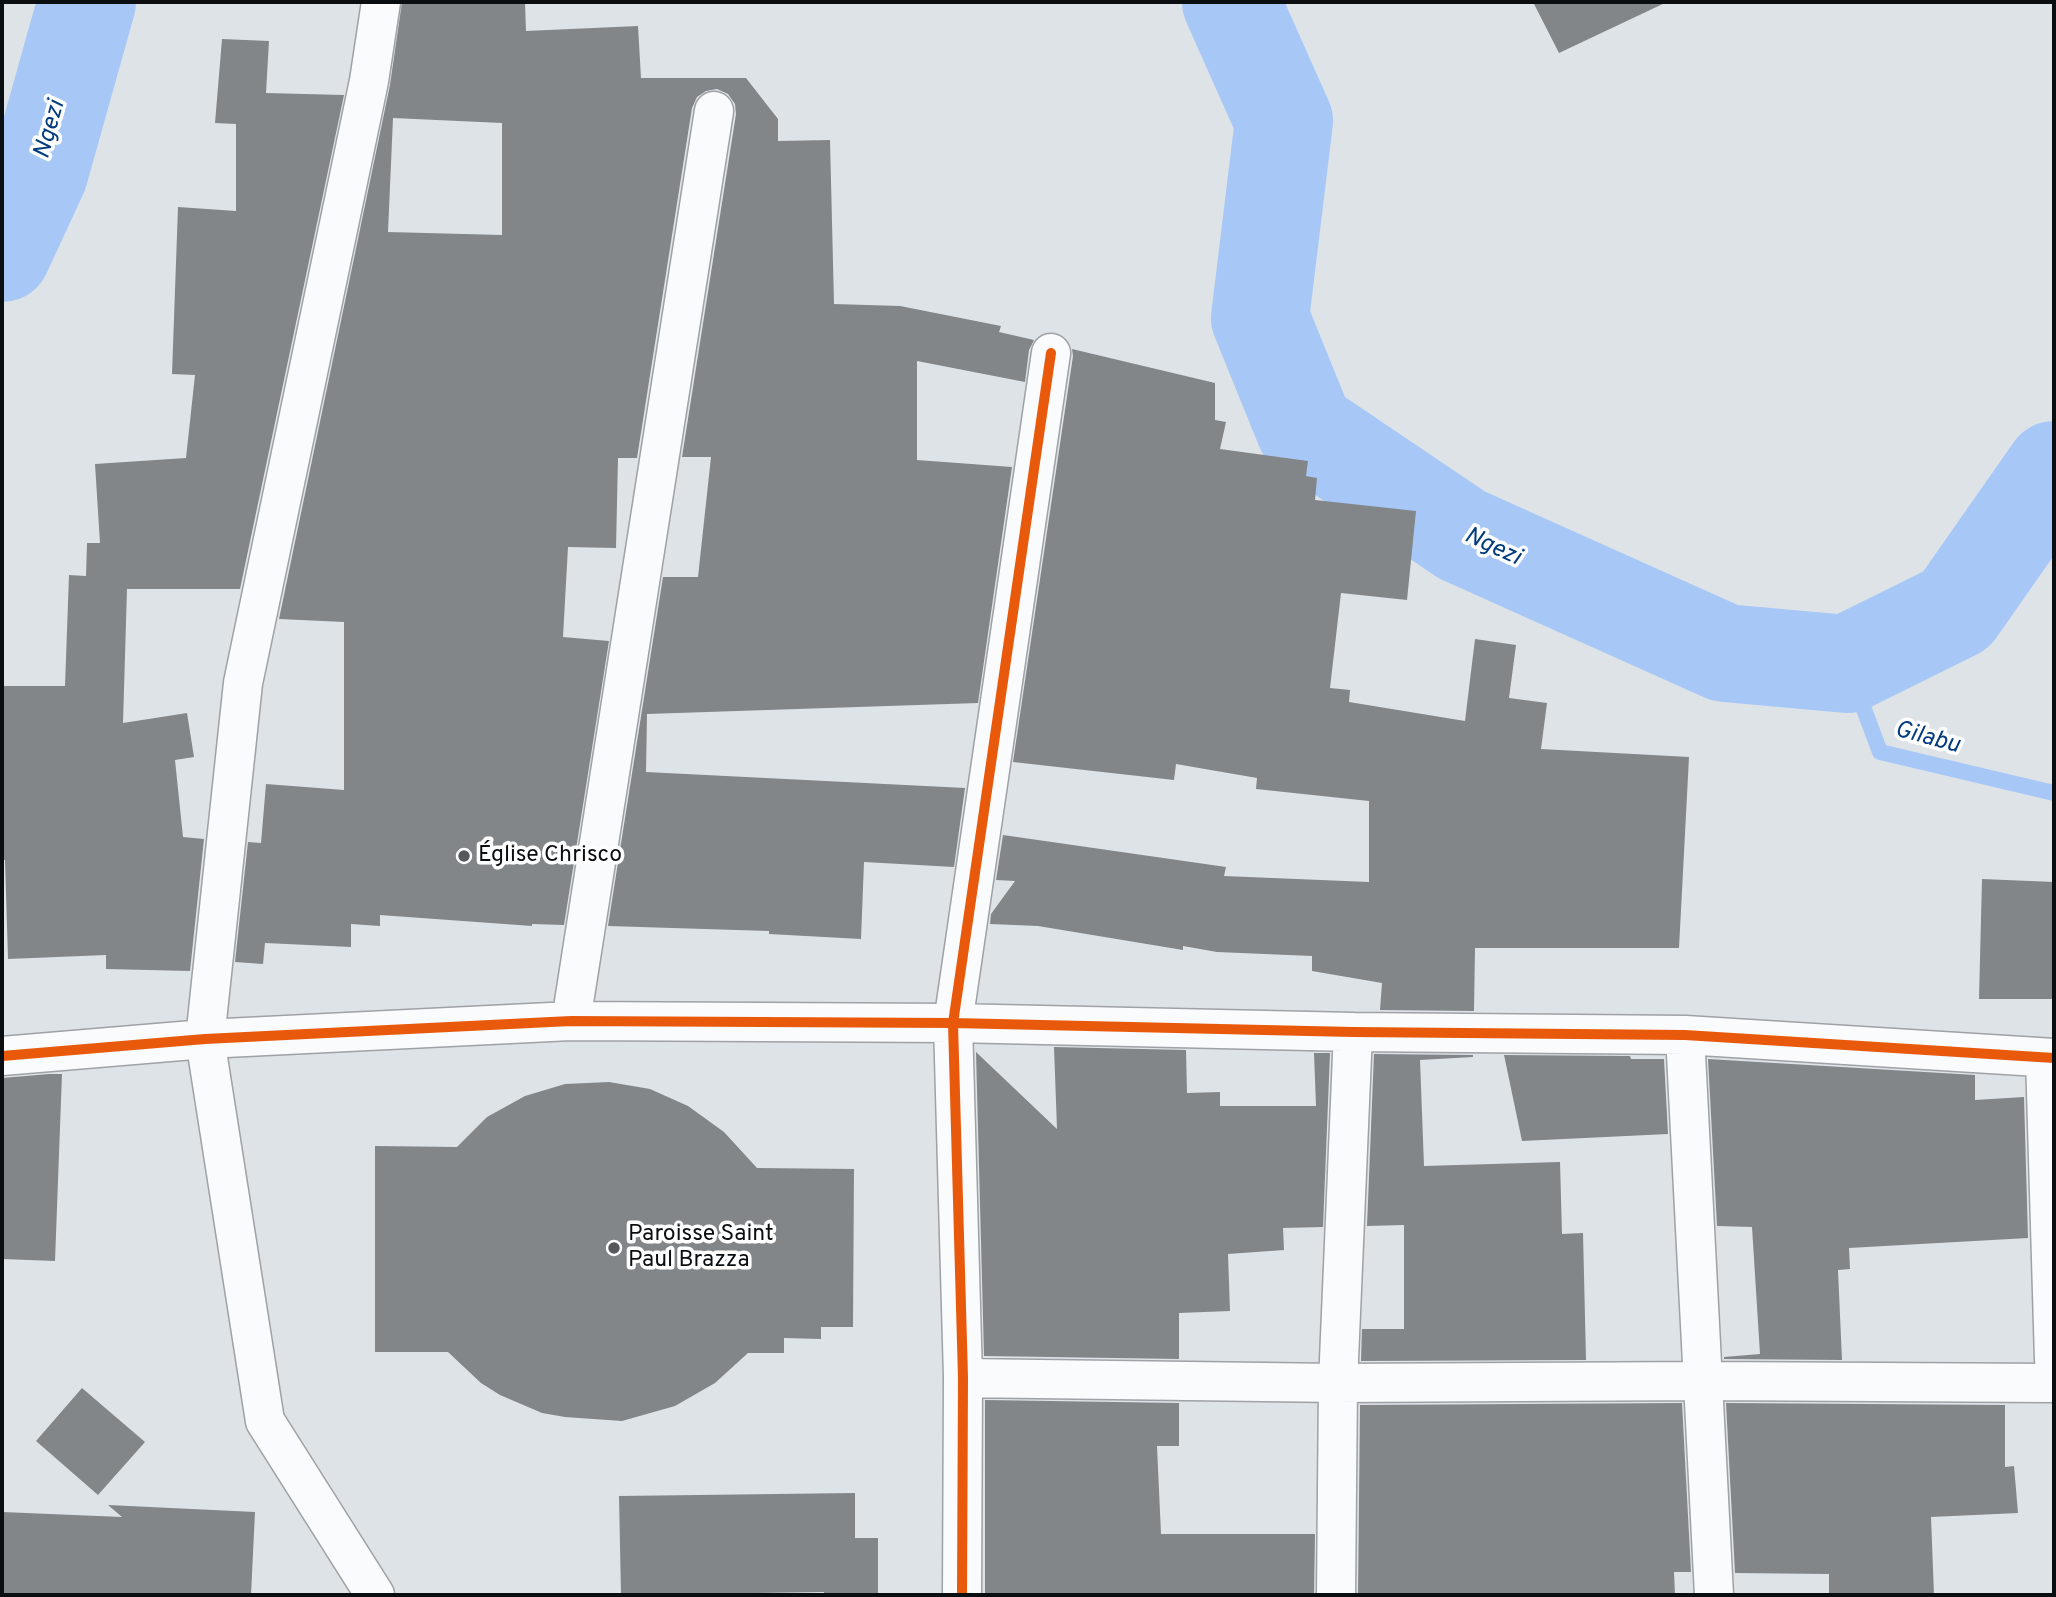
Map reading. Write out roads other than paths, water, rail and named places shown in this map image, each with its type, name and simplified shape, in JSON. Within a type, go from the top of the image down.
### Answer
[{"type":"street","points":[[375,1595],[265,1421],[205,1039],[243,683],[369,81],[382,2]]},
{"type":"street","points":[[570,1021],[714,111]]},
{"type":"street","points":[[962,1595],[963,1378],[953,1023],[1051,353]]},
{"type":"street","points":[[2,1056],[205,1039],[570,1021],[953,1023],[1353,1032],[1685,1035],[2050,1058],[2054,1360]]},
{"type":"street","points":[[1336,1595],[1338,1383],[1353,1032]]},
{"type":"street","points":[[1685,1035],[1714,1595]]},
{"type":"street","points":[[963,1378],[1338,1383],[2054,1383]]},
{"type":"waterway","name":"Ngezi","points":[[2,253],[39,173],[87,2]]},
{"type":"waterway","name":"Ngezi","points":[[1231,2],[1284,121],[1260,318],[1305,429],[1462,535],[1725,653],[1847,664],[1956,610],[2054,470]]},
{"type":"waterway","name":"Gilabu","points":[[1847,664],[1880,752],[2054,793]]},
{"type":"place","name":"Église Chrisco","points":[[464,856]]},
{"type":"place","name":"Paroisse Saint Paul Brazza","points":[[614,1248]]}]
